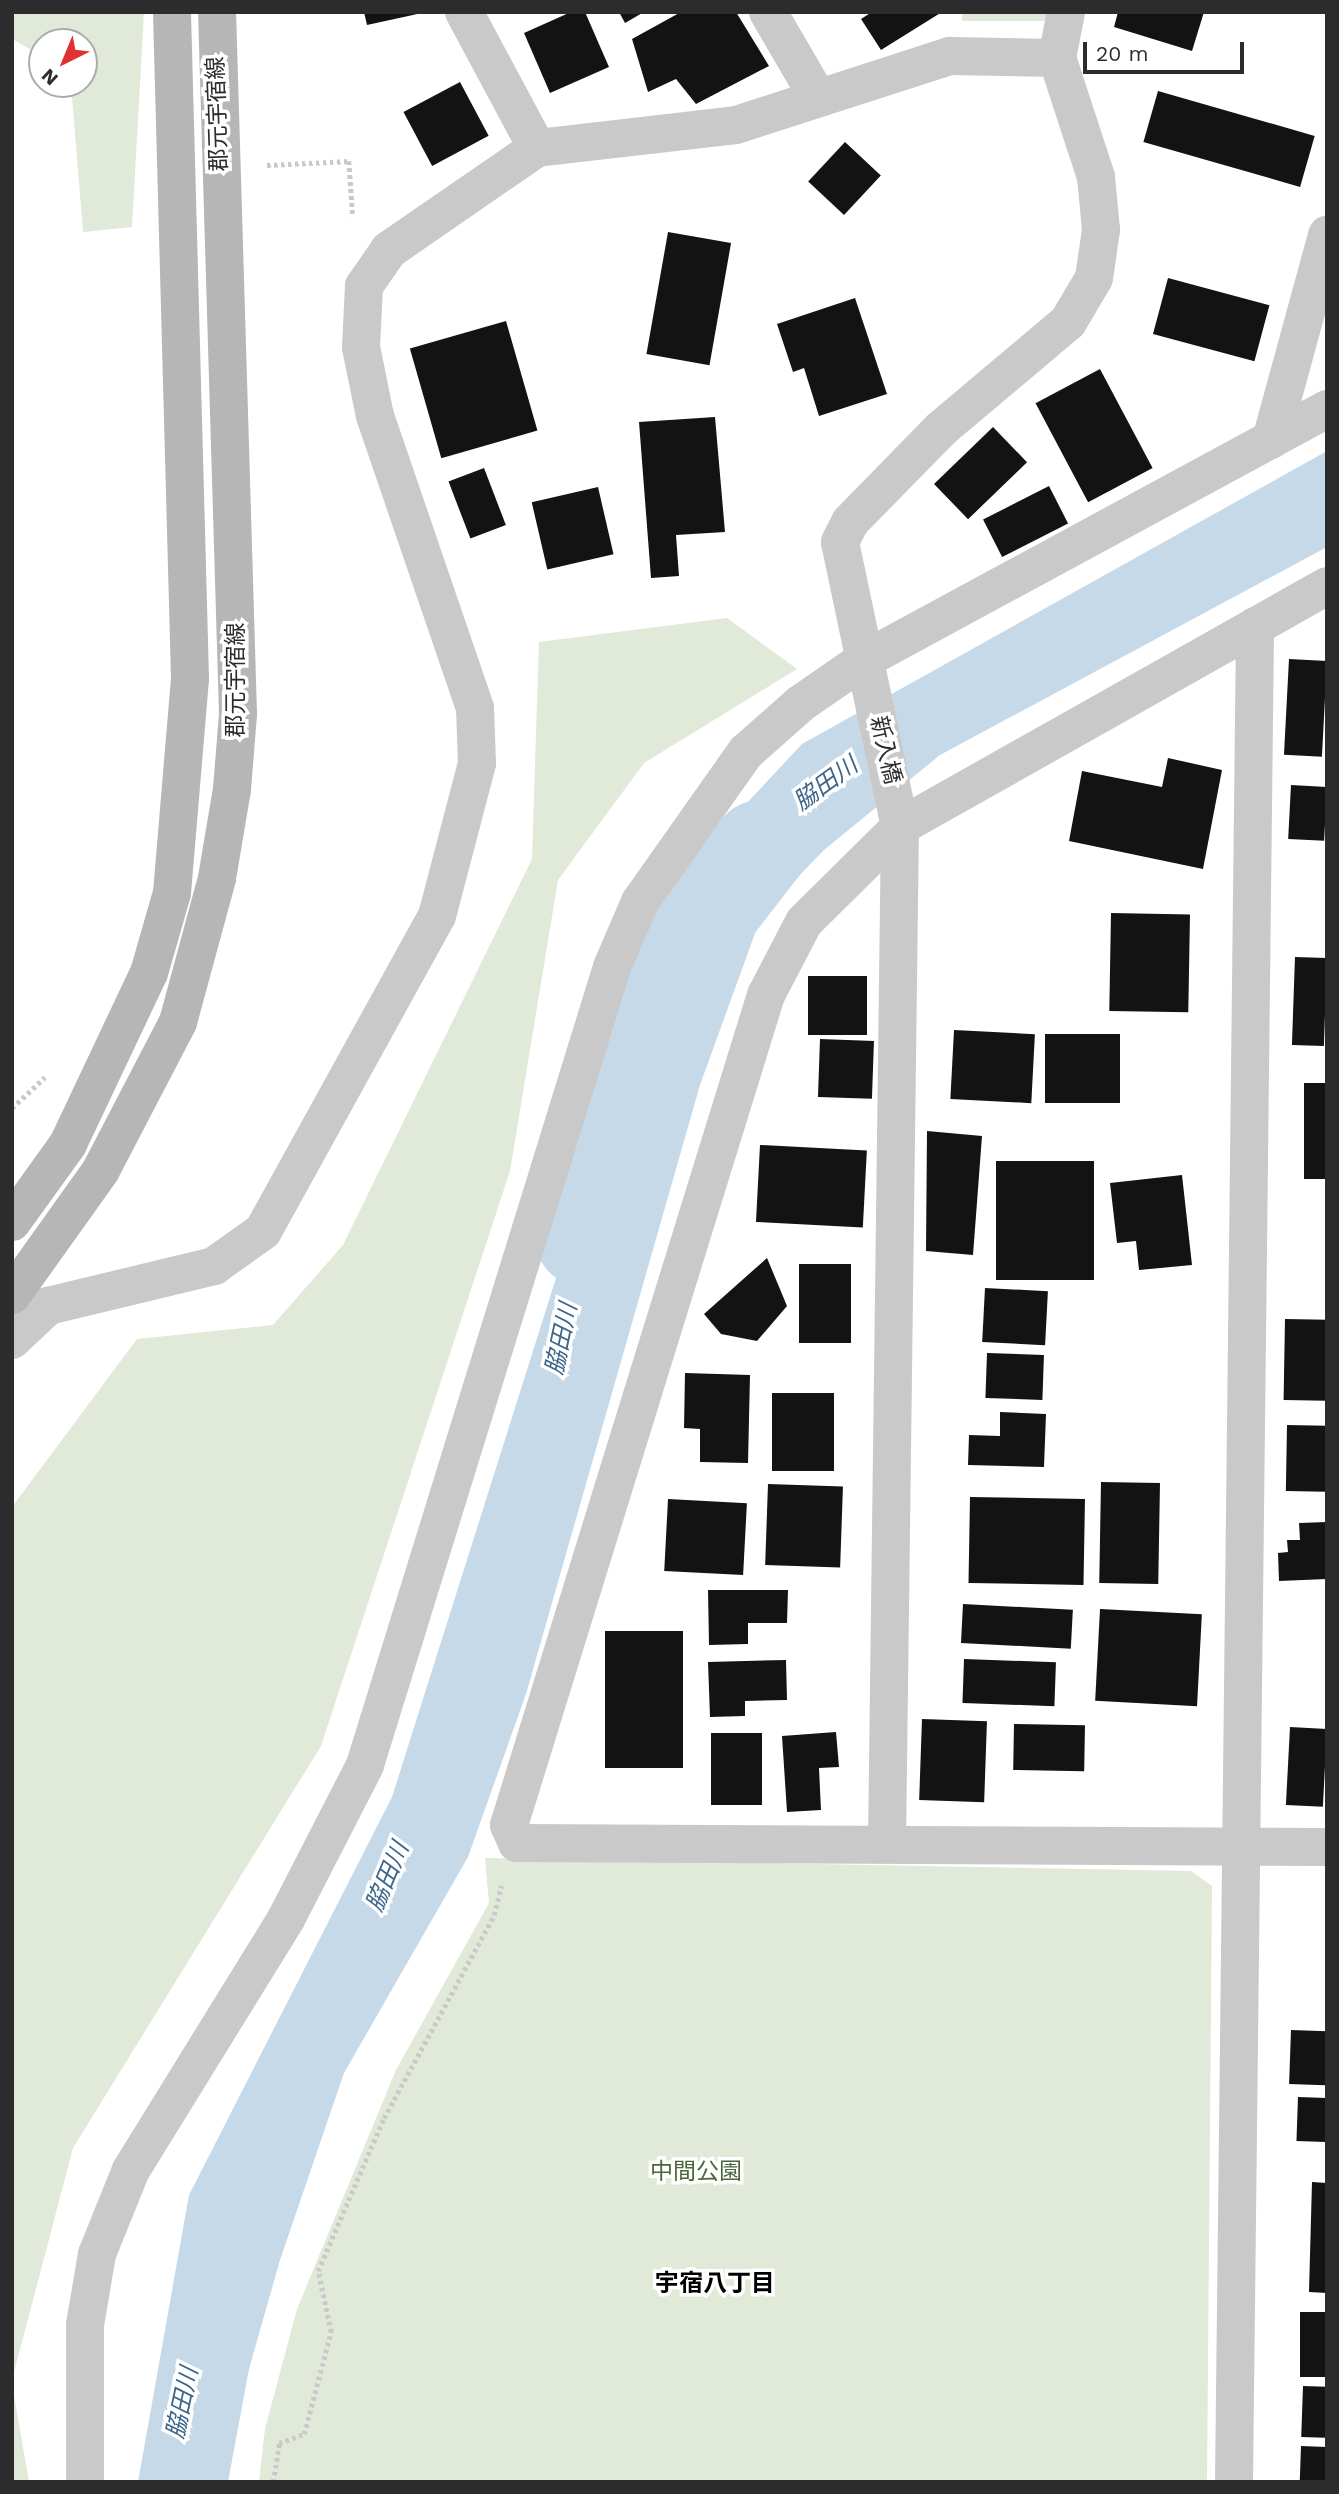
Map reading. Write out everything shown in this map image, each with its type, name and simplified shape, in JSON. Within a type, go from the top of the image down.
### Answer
[{"type":"street","name":"郡元宇宿線","points":[[12,1222],[68,1144],[149,973],[172,893],[184,796],[190,678],[172,12]]},
{"type":"street","name":"郡元宇宿線","points":[[12,1295],[101,1170],[178,1022],[217,878],[232,789],[238,700],[217,12]]},
{"type":"street","points":[[464,12],[537,148]]},
{"type":"street","points":[[768,12],[818,98]]},
{"type":"street","points":[[12,1339],[48,1306],[214,1266],[263,1231],[437,916],[474,776],[475,708],[374,416],[361,347],[364,286],[389,250],[537,148],[736,125],[950,57],[1056,58],[1066,12]]},
{"type":"street","name":"新入橋","points":[[887,1843],[899,820],[840,542],[850,522],[942,429],[1068,322],[1094,278],[1101,230],[1096,177],[1056,58]]},
{"type":"street","points":[[1272,440],[1327,235]]},
{"type":"street","points":[[85,2482],[85,2325],[97,2254],[131,2171],[286,1919],[365,1765],[612,967],[640,902],[746,752],[866,674],[1327,409]]},
{"type":"street","points":[[1327,586],[899,820],[804,922],[766,995],[513,1799],[509,1825],[517,1843],[1327,1847]]},
{"type":"street","points":[[1234,2482],[1255,626]]},
{"type":"path","points":[[262,165],[349,161],[355,242],[389,250]]},
{"type":"path","points":[[273,2482],[279,2443],[304,2434],[331,2332],[318,2272],[384,2118],[494,1915],[517,1843]]},
{"type":"green space","points":[[12,12],[144,12],[132,227],[83,232],[72,98],[98,98],[98,28],[28,28],[28,48],[12,39]]},
{"type":"green space","points":[[962,12],[1050,12],[1050,21],[962,21]]},
{"type":"green space","points":[[727,618],[797,669],[644,763],[558,880],[510,1171],[321,1746],[73,2148],[12,2380],[12,1507],[137,1339],[273,1325],[343,1245],[532,859],[539,642]]},
{"type":"green space","name":"中間公園","points":[[485,1858],[1191,1871],[1212,1886],[1207,2482],[259,2482],[265,2429],[297,2309],[396,2070],[489,1903]]},
{"type":"green space","points":[[12,2384],[29,2482],[12,2482]]},
{"type":"water","points":[[1327,451],[1327,547],[940,755],[824,850],[762,914],[700,1085],[526,1694],[468,1857],[344,2073],[280,2260],[249,2369],[228,2482],[138,2482],[189,2195],[392,1797],[575,1218],[731,820],[802,744]]},
{"type":"building","points":[[364,12],[422,12],[422,13],[367,25]]},
{"type":"building","points":[[571,12],[585,12],[609,67],[550,93],[524,33]]},
{"type":"building","points":[[619,12],[644,12],[625,23]]},
{"type":"building","points":[[681,12],[736,12],[769,66],[696,104],[676,79],[648,92],[632,39]]},
{"type":"building","points":[[872,12],[942,12],[881,50],[861,19]]},
{"type":"building","points":[[1118,12],[1204,12],[1192,51],[1114,27]]},
{"type":"building","points":[[460,82],[489,136],[432,166],[403,112]]},
{"type":"building","points":[[1158,91],[1315,136],[1300,187],[1143,142]]},
{"type":"building","points":[[845,142],[881,175],[844,215],[808,181]]},
{"type":"building","points":[[668,232],[731,243],[709,365],[646,354]]},
{"type":"building","points":[[1168,278],[1269,305],[1254,361],[1153,334]]},
{"type":"building","points":[[855,298],[887,394],[819,416],[804,368],[793,372],[777,324]]},
{"type":"building","points":[[506,321],[537,431],[441,458],[410,349]]},
{"type":"building","points":[[1100,369],[1153,468],[1088,502],[1036,403]]},
{"type":"building","points":[[715,417],[725,532],[676,535],[679,576],[651,578],[639,422]]},
{"type":"building","points":[[993,427],[1027,462],[968,519],[934,484]]},
{"type":"building","points":[[484,468],[506,525],[470,539],[449,482]]},
{"type":"building","points":[[1049,486],[1068,523],[1002,557],[983,520]]},
{"type":"building","points":[[598,487],[614,554],[547,570],[532,502]]},
{"type":"building","points":[[1289,659],[1327,661],[1322,757],[1284,755]]},
{"type":"building","points":[[1168,758],[1222,770],[1203,869],[1069,841],[1082,771],[1162,787]]},
{"type":"building","points":[[1291,785],[1327,787],[1324,841],[1288,839]]},
{"type":"building","points":[[1111,913],[1190,914],[1188,1012],[1109,1011]]},
{"type":"building","points":[[1295,957],[1327,958],[1324,1046],[1292,1045]]},
{"type":"building","points":[[808,976],[867,976],[867,1035],[808,1035]]},
{"type":"building","points":[[954,1030],[1035,1034],[1031,1103],[950,1099]]},
{"type":"building","points":[[1045,1034],[1120,1034],[1120,1103],[1045,1103]]},
{"type":"building","points":[[820,1039],[874,1041],[872,1099],[818,1097]]},
{"type":"building","points":[[1304,1083],[1327,1083],[1327,1179],[1304,1179]]},
{"type":"building","points":[[927,1131],[982,1136],[973,1255],[926,1251]]},
{"type":"building","points":[[760,1145],[867,1151],[863,1227],[756,1222]]},
{"type":"building","points":[[996,1161],[1094,1161],[1094,1280],[996,1280]]},
{"type":"building","points":[[1182,1175],[1192,1265],[1139,1270],[1136,1241],[1117,1243],[1110,1183]]},
{"type":"building","points":[[767,1258],[787,1306],[757,1341],[721,1334],[704,1314]]},
{"type":"building","points":[[799,1264],[851,1264],[851,1343],[799,1343]]},
{"type":"building","points":[[985,1288],[1048,1291],[1045,1345],[982,1342]]},
{"type":"building","points":[[1285,1319],[1327,1320],[1326,1401],[1284,1400]]},
{"type":"building","points":[[987,1353],[1044,1355],[1042,1400],[985,1398]]},
{"type":"building","points":[[685,1373],[750,1375],[748,1463],[700,1462],[700,1429],[684,1428]]},
{"type":"building","points":[[772,1393],[834,1393],[834,1471],[772,1471]]},
{"type":"building","points":[[1000,1412],[1046,1414],[1044,1467],[968,1465],[969,1435],[1000,1436]]},
{"type":"building","points":[[1287,1425],[1327,1426],[1326,1492],[1286,1491]]},
{"type":"building","points":[[1101,1482],[1160,1483],[1158,1584],[1099,1583]]},
{"type":"building","points":[[768,1484],[843,1487],[840,1568],[765,1565]]},
{"type":"building","points":[[970,1497],[1085,1499],[1083,1585],[968,1583]]},
{"type":"building","points":[[668,1499],[747,1503],[743,1575],[664,1571]]},
{"type":"building","points":[[1327,1522],[1327,1579],[1279,1581],[1278,1553],[1288,1552],[1287,1540],[1300,1540],[1299,1523]]},
{"type":"building","points":[[708,1590],[788,1590],[787,1623],[748,1623],[748,1644],[709,1645]]},
{"type":"building","points":[[963,1604],[1073,1610],[1071,1649],[961,1643]]},
{"type":"building","points":[[1100,1609],[1202,1614],[1197,1706],[1095,1701]]},
{"type":"building","points":[[605,1631],[683,1631],[683,1768],[605,1768]]},
{"type":"building","points":[[964,1659],[1056,1662],[1054,1706],[962,1703]]},
{"type":"building","points":[[786,1660],[787,1700],[745,1701],[745,1716],[710,1717],[708,1662]]},
{"type":"building","points":[[922,1719],[987,1721],[984,1802],[919,1800]]},
{"type":"building","points":[[1014,1724],[1085,1725],[1084,1771],[1013,1770]]},
{"type":"building","points":[[1290,1727],[1327,1729],[1323,1807],[1286,1805]]},
{"type":"building","points":[[836,1732],[839,1767],[819,1768],[821,1810],[787,1812],[782,1736]]},
{"type":"building","points":[[711,1733],[762,1733],[762,1805],[711,1805]]},
{"type":"building","points":[[1291,2030],[1327,2031],[1325,2085],[1289,2084]]},
{"type":"building","points":[[1298,2097],[1327,2098],[1325,2142],[1296,2141]]},
{"type":"building","points":[[1312,2182],[1327,2183],[1327,2293],[1309,2292]]},
{"type":"building","points":[[1300,2312],[1327,2312],[1327,2377],[1300,2377]]},
{"type":"building","points":[[1303,2386],[1327,2387],[1325,2438],[1301,2437]]},
{"type":"building","points":[[1301,2446],[1327,2447],[1326,2482],[1300,2482]]},
{"type":"waterway","name":"脇田川","points":[[583,1238],[620,1103],[674,959],[760,848]]},
{"type":"district","name":"宇宿八丁目","points":[[715,2284]]}]
